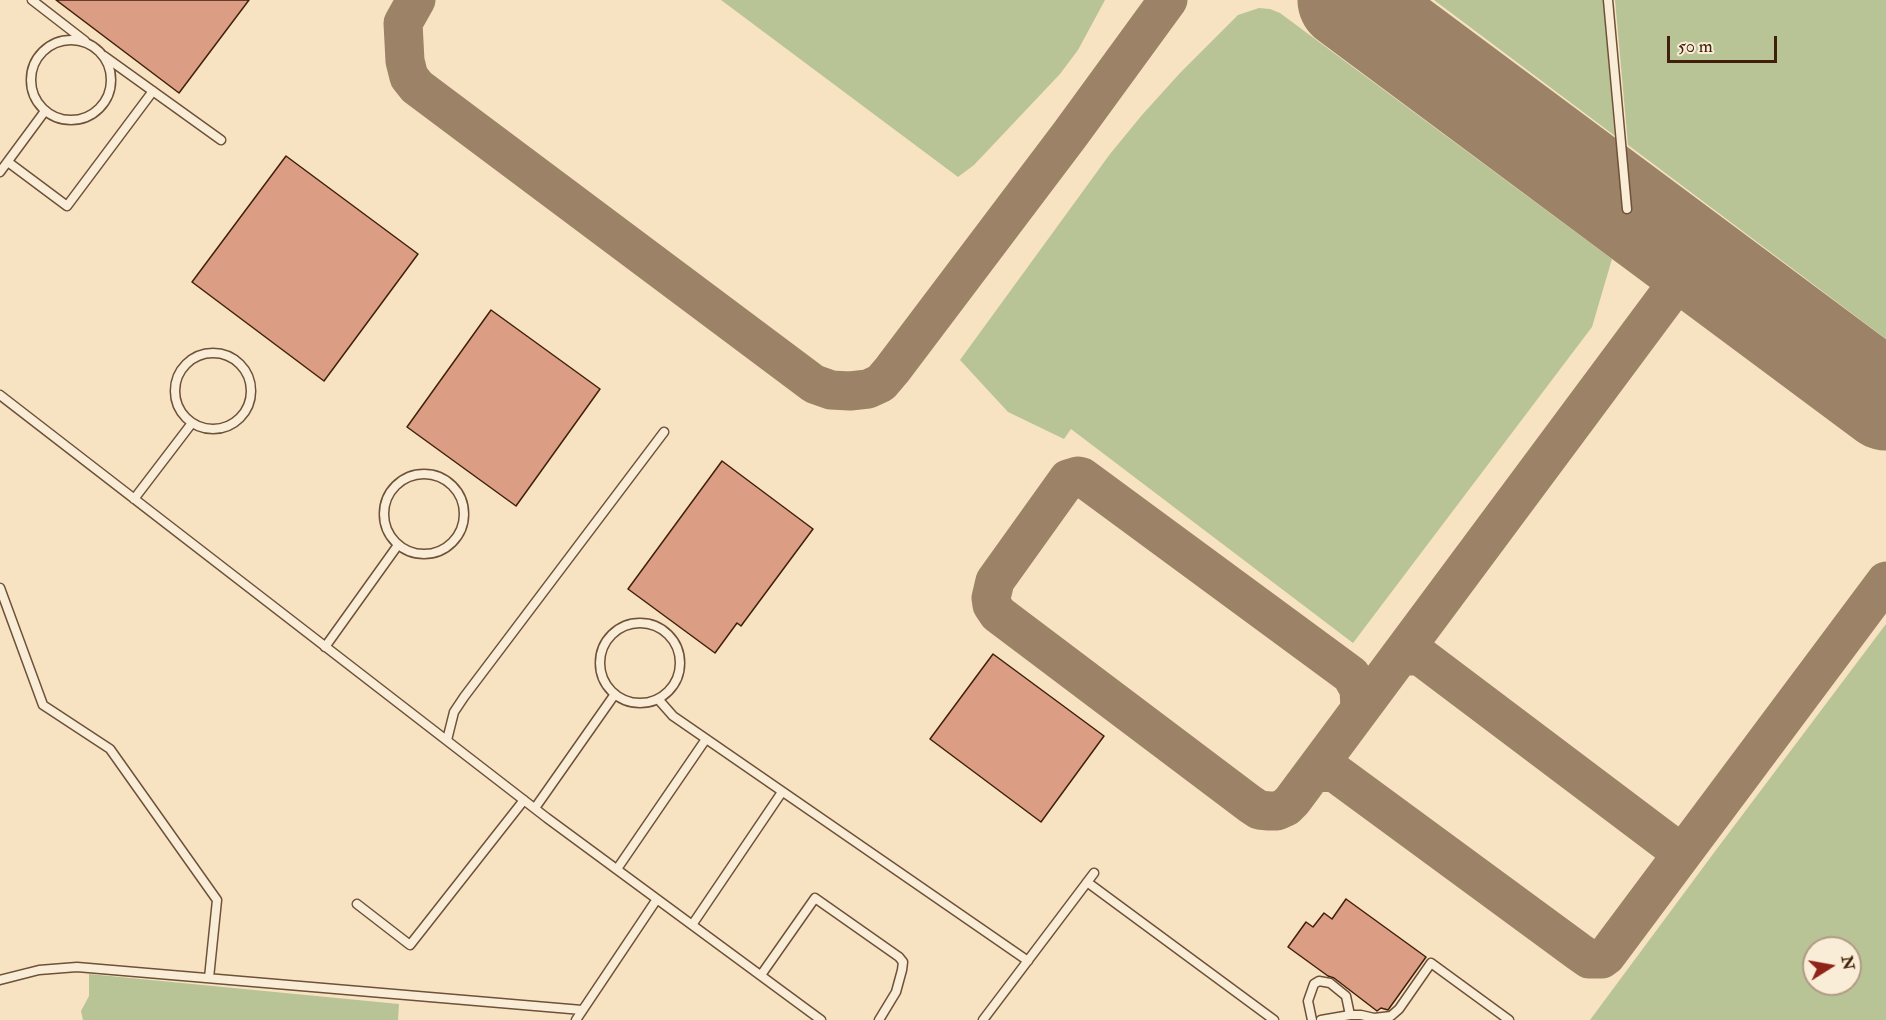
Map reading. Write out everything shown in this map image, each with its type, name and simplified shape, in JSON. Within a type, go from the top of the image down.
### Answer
[{"type":"lane","points":[[32,0],[221,140]]},
{"type":"lane","points":[[1608,0],[1627,209]]},
{"type":"lane","points":[[76,40],[99,51],[107,63],[110,76],[110,89],[105,102],[96,112],[70,121],[57,118],[45,111],[37,102],[32,90],[31,77],[34,64],[41,54],[51,46],[63,41],[76,40]]},
{"type":"lane","points":[[8,162],[67,206],[153,91]]},
{"type":"lane","points":[[0,172],[45,111]]},
{"type":"lane","points":[[209,353],[227,355],[246,371],[250,384],[251,396],[243,414],[229,426],[216,429],[203,428],[192,423],[183,415],[176,398],[177,379],[182,368],[191,359],[209,353]]},
{"type":"lane","points":[[0,395],[524,800],[821,1020]]},
{"type":"lane","points":[[134,499],[192,423]]},
{"type":"lane","points":[[447,740],[454,712],[464,697],[664,432]]},
{"type":"lane","points":[[428,474],[441,478],[451,485],[459,496],[463,510],[463,523],[458,536],[448,546],[423,555],[410,552],[398,545],[390,536],[384,517],[387,498],[394,487],[404,479],[428,474]]},
{"type":"lane","points":[[326,646],[398,545]]},
{"type":"lane","points":[[0,588],[43,705],[110,749],[217,900],[209,978]]},
{"type":"lane","points":[[645,623],[668,634],[676,645],[680,658],[679,672],[674,685],[658,699],[640,704],[626,701],[615,694],[606,685],[601,673],[600,660],[603,647],[610,637],[620,628],[645,623]]},
{"type":"lane","points":[[535,808],[615,694]]},
{"type":"lane","points":[[658,699],[673,716],[1028,961]]},
{"type":"lane","points":[[617,869],[706,739]]},
{"type":"lane","points":[[692,925],[783,792]]},
{"type":"lane","points":[[357,903],[410,945],[524,800]]},
{"type":"lane","points":[[983,1020],[1094,873]]},
{"type":"lane","points":[[1087,882],[1274,1020]]},
{"type":"lane","points":[[761,975],[815,898],[903,962],[903,970],[896,992],[879,1020]]},
{"type":"lane","points":[[576,1020],[657,899]]},
{"type":"lane","points":[[1321,1020],[1350,1015],[1374,1018],[1391,1016],[1399,1009],[1431,963],[1509,1020]]},
{"type":"lane","points":[[0,980],[57,967],[582,1010]]},
{"type":"lane","points":[[1312,1020],[1308,1001],[1314,984],[1319,981],[1330,983],[1346,996],[1350,1015]]},
{"type":"green space","points":[[721,0],[1105,0],[1078,50],[1060,74],[974,165],[958,177]]},
{"type":"green space","points":[[1434,0],[1603,0],[1615,136]]},
{"type":"green space","points":[[1615,0],[1886,0],[1886,339],[1628,145]]},
{"type":"green space","points":[[1259,8],[1280,13],[1612,259],[1592,327],[1353,643],[1071,429],[1064,439],[1008,412],[960,360],[1110,154],[1142,115],[1238,15]]},
{"type":"green space","points":[[1886,624],[1886,1020],[1590,1020],[1716,850]]},
{"type":"green space","points":[[89,974],[399,1004],[398,1020],[83,1020],[81,1011],[89,996]]},
{"type":"building","points":[[56,0],[249,0],[179,93]]},
{"type":"building","points":[[286,156],[418,254],[324,381],[192,282]]},
{"type":"building","points":[[491,310],[600,389],[516,506],[407,427]]},
{"type":"building","points":[[722,461],[813,529],[741,626],[737,623],[715,653],[628,589]]},
{"type":"building","points":[[993,654],[1104,736],[1041,822],[930,739]]},
{"type":"building","points":[[1346,899],[1426,957],[1388,1010],[1381,1008],[1377,1011],[1288,947],[1306,922],[1313,927],[1324,913],[1332,919]]},
{"type":"taxiway","points":[[416,0],[403,23],[405,61],[409,77],[417,87],[814,384],[831,390],[850,391],[868,389],[881,383],[892,370],[1168,0]]},
{"type":"taxiway","points":[[1360,709],[1359,689],[1351,675],[1082,477],[1068,479],[995,581],[991,598],[992,605],[998,614],[1250,804],[1259,810],[1277,811],[1292,801],[1686,271],[1705,267]]},
{"type":"taxiway","points":[[1313,773],[1334,772],[1589,959],[1602,959],[1886,581]]},
{"type":"taxiway","points":[[1400,656],[1420,656],[1668,843],[1677,847],[1687,846]]},
{"type":"runway","points":[[1347,0],[1886,401]]}]
